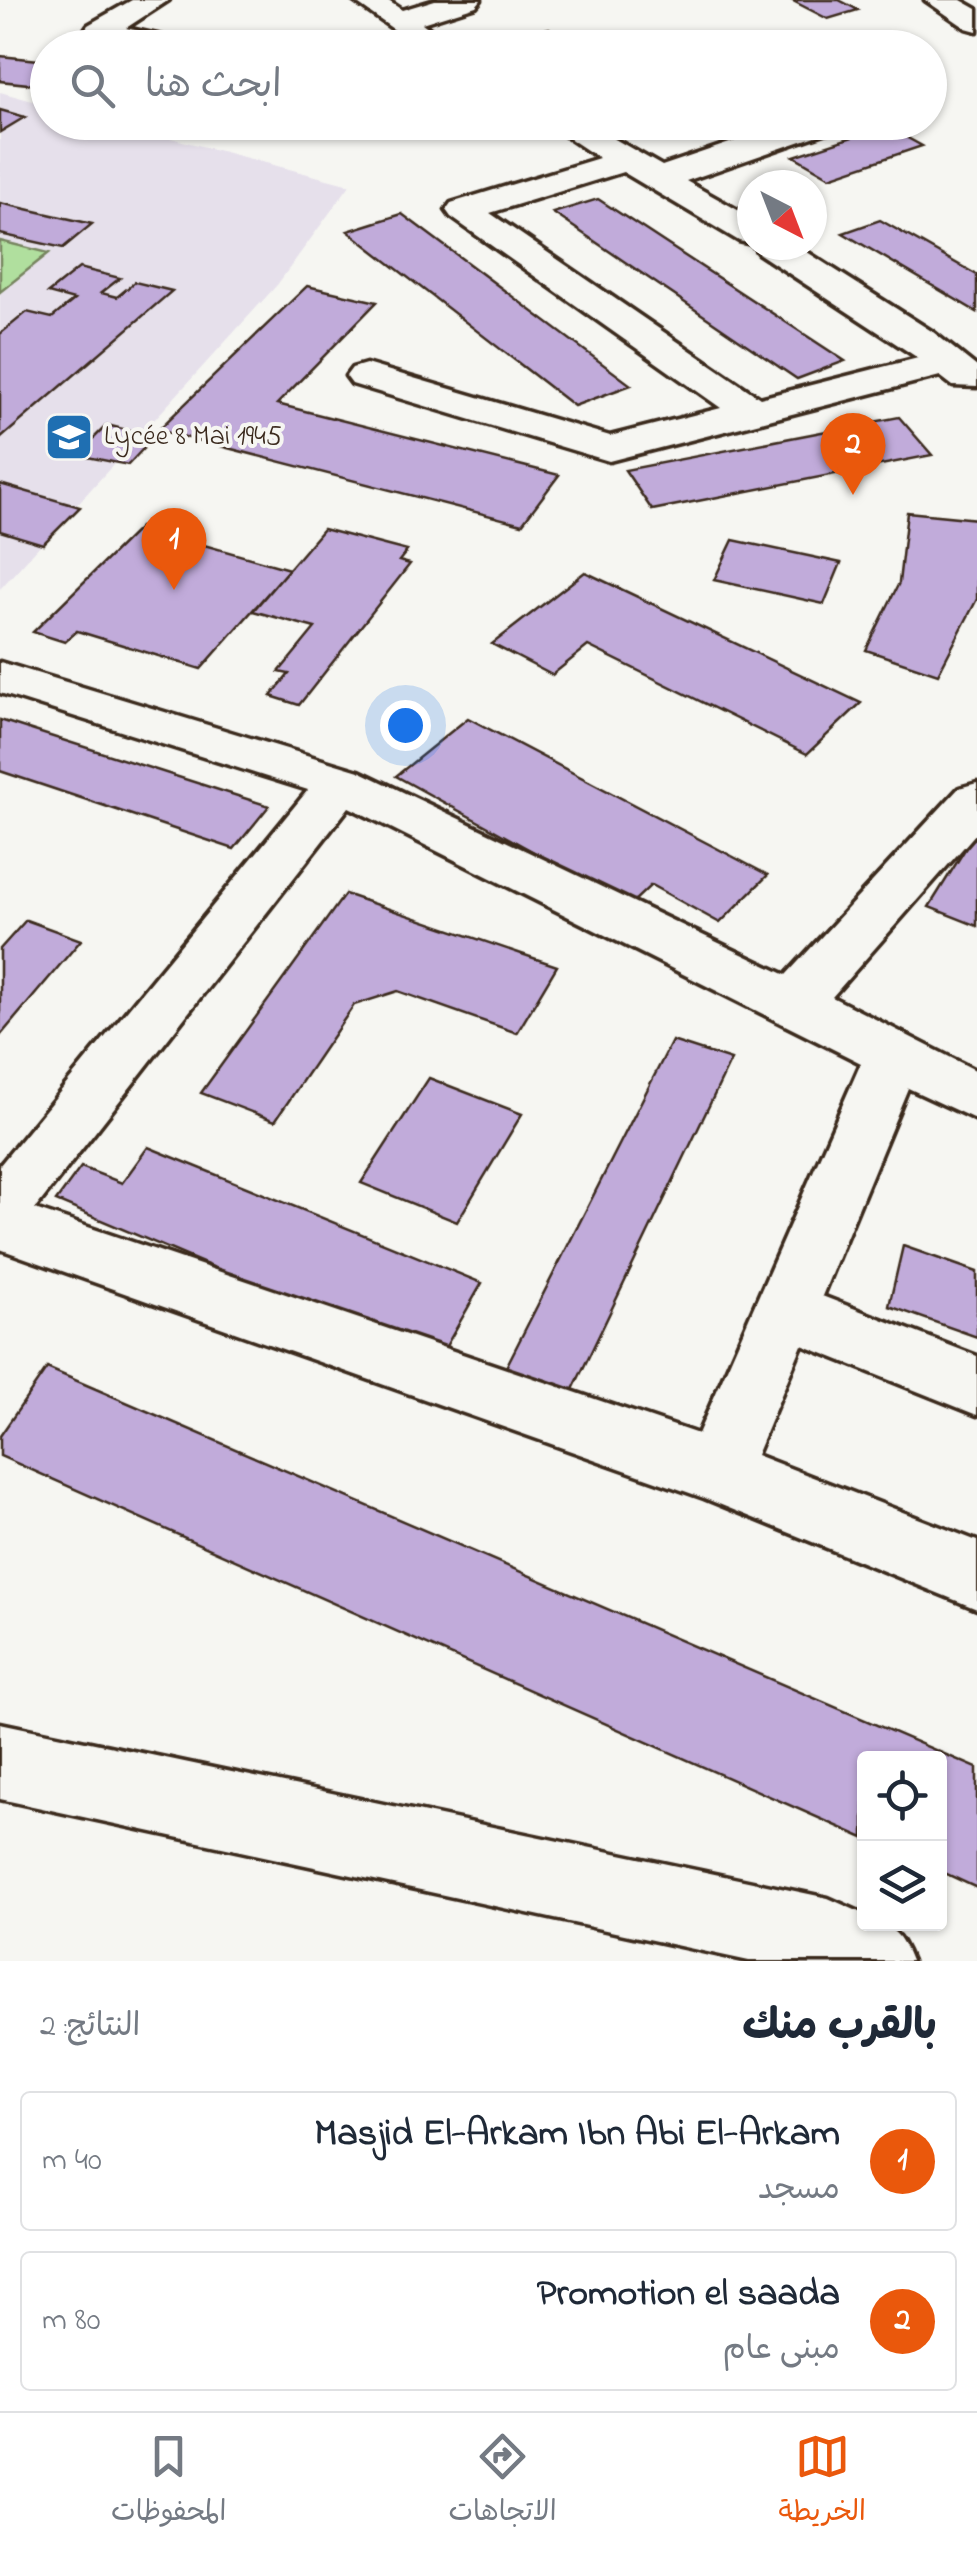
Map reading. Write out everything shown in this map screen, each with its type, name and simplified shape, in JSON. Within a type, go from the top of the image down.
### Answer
[{"type":"main road","points":[[99,30],[154,0]]},
{"type":"main road","points":[[367,0],[413,30]]},
{"type":"main road","points":[[398,20],[466,0]]},
{"type":"main road","points":[[940,0],[977,22]]},
{"type":"main road","points":[[593,140],[737,224]]},
{"type":"main road","points":[[753,412],[463,210],[755,140]]},
{"type":"main road","points":[[797,260],[834,282],[977,386]]},
{"type":"main road","points":[[366,376],[610,449],[948,362]]},
{"type":"main road","points":[[0,677],[342,783],[794,1003],[977,1097]]},
{"type":"main road","points":[[0,1209],[342,783]]},
{"type":"main road","points":[[794,1003],[977,800]]},
{"type":"main road","points":[[716,1471],[894,1054]]},
{"type":"main road","points":[[0,1223],[716,1471],[977,1575]]},
{"type":"main road","points":[[785,1310],[977,1386]]},
{"type":"main road","points":[[0,1761],[828,1938],[871,1961]]},
{"type":"shaded area","name":"Lycée 8 Mai 1945","points":[[0,92],[30,100],[30,140],[179,140],[350,185],[277,285],[0,589]]},
{"type":"green space","points":[[0,241],[49,253],[0,292]]},
{"type":"building","points":[[791,0],[839,0],[858,10],[828,19]]},
{"type":"building","points":[[0,56],[30,59],[30,84],[0,81]]},
{"type":"building","points":[[0,110],[25,117],[0,132]]},
{"type":"building","points":[[843,140],[911,140],[922,146],[830,177],[827,170],[818,170],[794,156]]},
{"type":"building","points":[[598,199],[845,361],[797,379],[553,213]]},
{"type":"building","points":[[0,203],[92,224],[63,248],[0,234]]},
{"type":"building","points":[[402,214],[631,385],[574,406],[348,231]]},
{"type":"building","points":[[880,220],[977,275],[977,312],[843,233]]},
{"type":"building","points":[[79,268],[120,278],[101,293],[117,297],[135,282],[172,291],[0,439],[0,334],[27,312],[52,318],[74,300],[48,293]]},
{"type":"building","points":[[307,286],[377,302],[277,404],[559,475],[522,524],[158,430]]},
{"type":"building","points":[[899,417],[932,455],[652,510],[625,470]]},
{"type":"building","points":[[107,425],[154,437],[128,465],[77,455]]},
{"type":"building","points":[[0,484],[80,507],[43,544],[0,531]]},
{"type":"building","points":[[907,512],[977,519],[977,599],[938,674],[866,650],[899,583]]},
{"type":"building","points":[[140,527],[289,569],[201,669],[77,631],[65,642],[33,632]]},
{"type":"building","points":[[323,529],[407,551],[399,561],[410,564],[299,705],[271,696],[289,674],[279,672],[315,628],[253,611]]},
{"type":"building","points":[[733,540],[841,563],[824,604],[714,580]]},
{"type":"building","points":[[585,572],[861,703],[807,754],[588,646],[552,675],[492,644]]},
{"type":"building","points":[[468,718],[768,875],[720,923],[651,885],[630,905],[396,776]]},
{"type":"building","points":[[0,720],[269,806],[234,849],[0,771]]},
{"type":"building","points":[[977,830],[977,926],[929,907]]},
{"type":"building","points":[[345,894],[557,966],[517,1033],[398,991],[354,1005],[275,1121],[201,1093]]},
{"type":"building","points":[[26,920],[81,940],[0,1036],[0,949]]},
{"type":"building","points":[[672,1041],[731,1060],[568,1400],[503,1373]]},
{"type":"building","points":[[429,1078],[522,1114],[457,1222],[361,1183]]},
{"type":"building","points":[[148,1147],[482,1283],[437,1362],[56,1201],[81,1167],[122,1183]]},
{"type":"building","points":[[903,1246],[977,1272],[977,1337],[889,1306]]},
{"type":"building","points":[[47,1368],[937,1751],[857,1751],[857,1835],[0,1456],[0,1436]]},
{"type":"building","points":[[947,1755],[977,1768],[977,1888],[947,1874]]},
{"type":"place","name":"Lycée 8 Mai 1945","points":[[69,437]]},
{"type":"place","name":"Promotion el saada","points":[[853,495]]},
{"type":"place","name":"Masjid El-Arkam Ibn Abi El-Arkam","points":[[174,590]]}]
